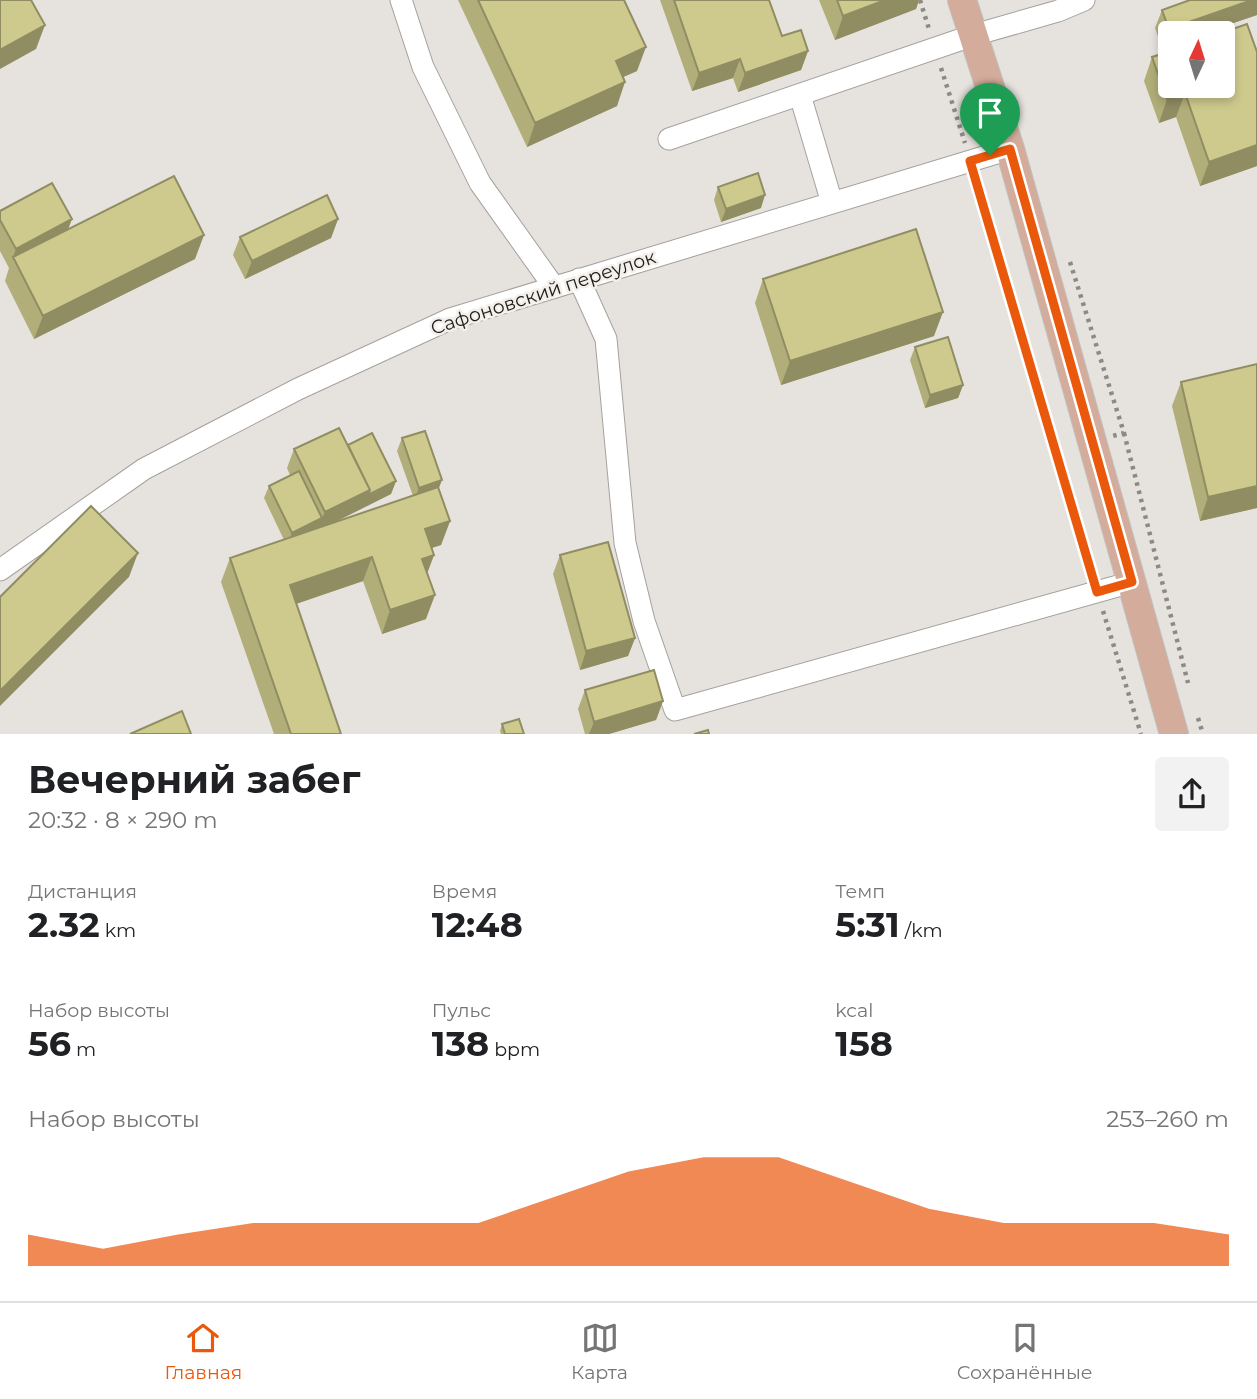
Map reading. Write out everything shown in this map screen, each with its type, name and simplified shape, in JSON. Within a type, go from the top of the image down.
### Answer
[{"type":"main road","points":[[962,0],[1010,149],[1174,734]]},
{"type":"street","points":[[401,0],[423,67],[480,183],[554,287]]},
{"type":"street","points":[[669,139],[1084,0]]},
{"type":"street","points":[[800,94],[832,203]]},
{"type":"street","name":"Сафоновский переулок","points":[[0,570],[144,469],[298,389],[450,319],[1010,149]]},
{"type":"street","points":[[579,279],[606,339],[625,543],[645,621],[675,710],[1132,582]]},
{"type":"path","points":[[920,0],[1140,734]]},
{"type":"path","points":[[1124,433],[1189,687]]},
{"type":"path","points":[[1196,714],[1203,734]]},
{"type":"building","points":[[0,0],[31,0],[45,25],[0,50]]},
{"type":"building","points":[[478,0],[624,0],[646,47],[616,61],[625,82],[535,123]]},
{"type":"building","points":[[674,0],[769,0],[782,36],[801,30],[808,51],[745,73],[740,59],[699,73]]},
{"type":"building","points":[[837,0],[885,0],[843,16]]},
{"type":"building","points":[[1190,0],[1252,0],[1192,21],[1166,21],[1162,10]]},
{"type":"building","points":[[1247,24],[1257,52],[1257,145],[1209,162],[1187,98],[1236,98],[1236,28]]},
{"type":"building","points":[[1158,55],[1158,74],[1152,57]]},
{"type":"building","points":[[758,173],[765,195],[726,209],[718,187]]},
{"type":"building","points":[[174,176],[204,235],[43,316],[13,257]]},
{"type":"building","points":[[52,183],[72,219],[16,249],[0,220],[0,211]]},
{"type":"building","points":[[327,195],[338,219],[252,261],[240,237]]},
{"type":"building","points":[[916,229],[943,312],[790,361],[763,279]]},
{"type":"building","points":[[948,337],[963,385],[930,395],[915,347]]},
{"type":"building","points":[[1257,364],[1257,486],[1208,497],[1181,382]]},
{"type":"building","points":[[339,428],[370,490],[325,512],[294,449]]},
{"type":"building","points":[[425,431],[442,480],[419,488],[402,438]]},
{"type":"building","points":[[372,433],[396,481],[368,495],[370,490],[348,445]]},
{"type":"building","points":[[299,471],[322,518],[292,533],[269,486]]},
{"type":"building","points":[[438,487],[450,521],[425,529],[434,555],[422,559],[435,595],[390,610],[372,557],[290,585],[341,734],[291,734],[230,558]]},
{"type":"building","points":[[91,506],[138,553],[0,691],[0,597]]},
{"type":"building","points":[[608,542],[635,638],[586,651],[560,555]]},
{"type":"building","points":[[654,670],[663,701],[594,722],[585,690]]},
{"type":"building","points":[[182,711],[191,734],[130,734]]},
{"type":"building","points":[[519,719],[524,734],[505,734],[502,724]]},
{"type":"route","points":[[1010,149],[1132,582],[1097,592],[970,161],[990,155],[1010,149]]}]
